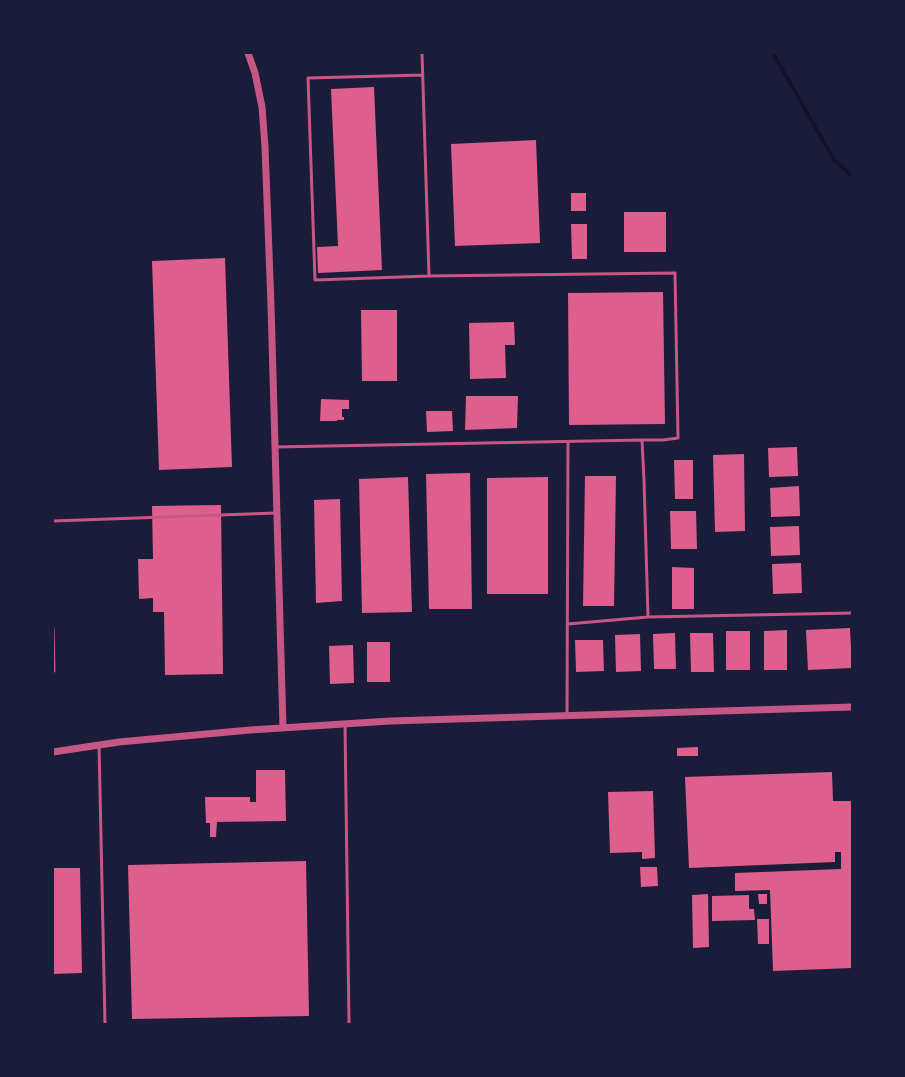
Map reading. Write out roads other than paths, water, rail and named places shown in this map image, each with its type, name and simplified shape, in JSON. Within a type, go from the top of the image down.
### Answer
[{"type":"street","points":[[248,53],[255,74],[262,107],[265,147],[283,728]]},
{"type":"street","points":[[53,752],[99,745],[283,728],[390,721],[852,707]]},
{"type":"lane","points":[[422,53],[429,276]]},
{"type":"lane","points":[[275,447],[663,440],[678,438],[675,273],[429,276],[315,280],[308,78],[423,74]]},
{"type":"lane","points":[[642,440],[648,617]]},
{"type":"lane","points":[[568,442],[568,716]]},
{"type":"lane","points":[[53,521],[276,513]]},
{"type":"lane","points":[[568,624],[648,617],[852,613]]},
{"type":"lane","points":[[53,628],[53,671]]},
{"type":"lane","points":[[345,724],[349,1024]]},
{"type":"lane","points":[[99,745],[105,1024]]},
{"type":"waterway","points":[[773,53],[834,160],[852,176]]}]
